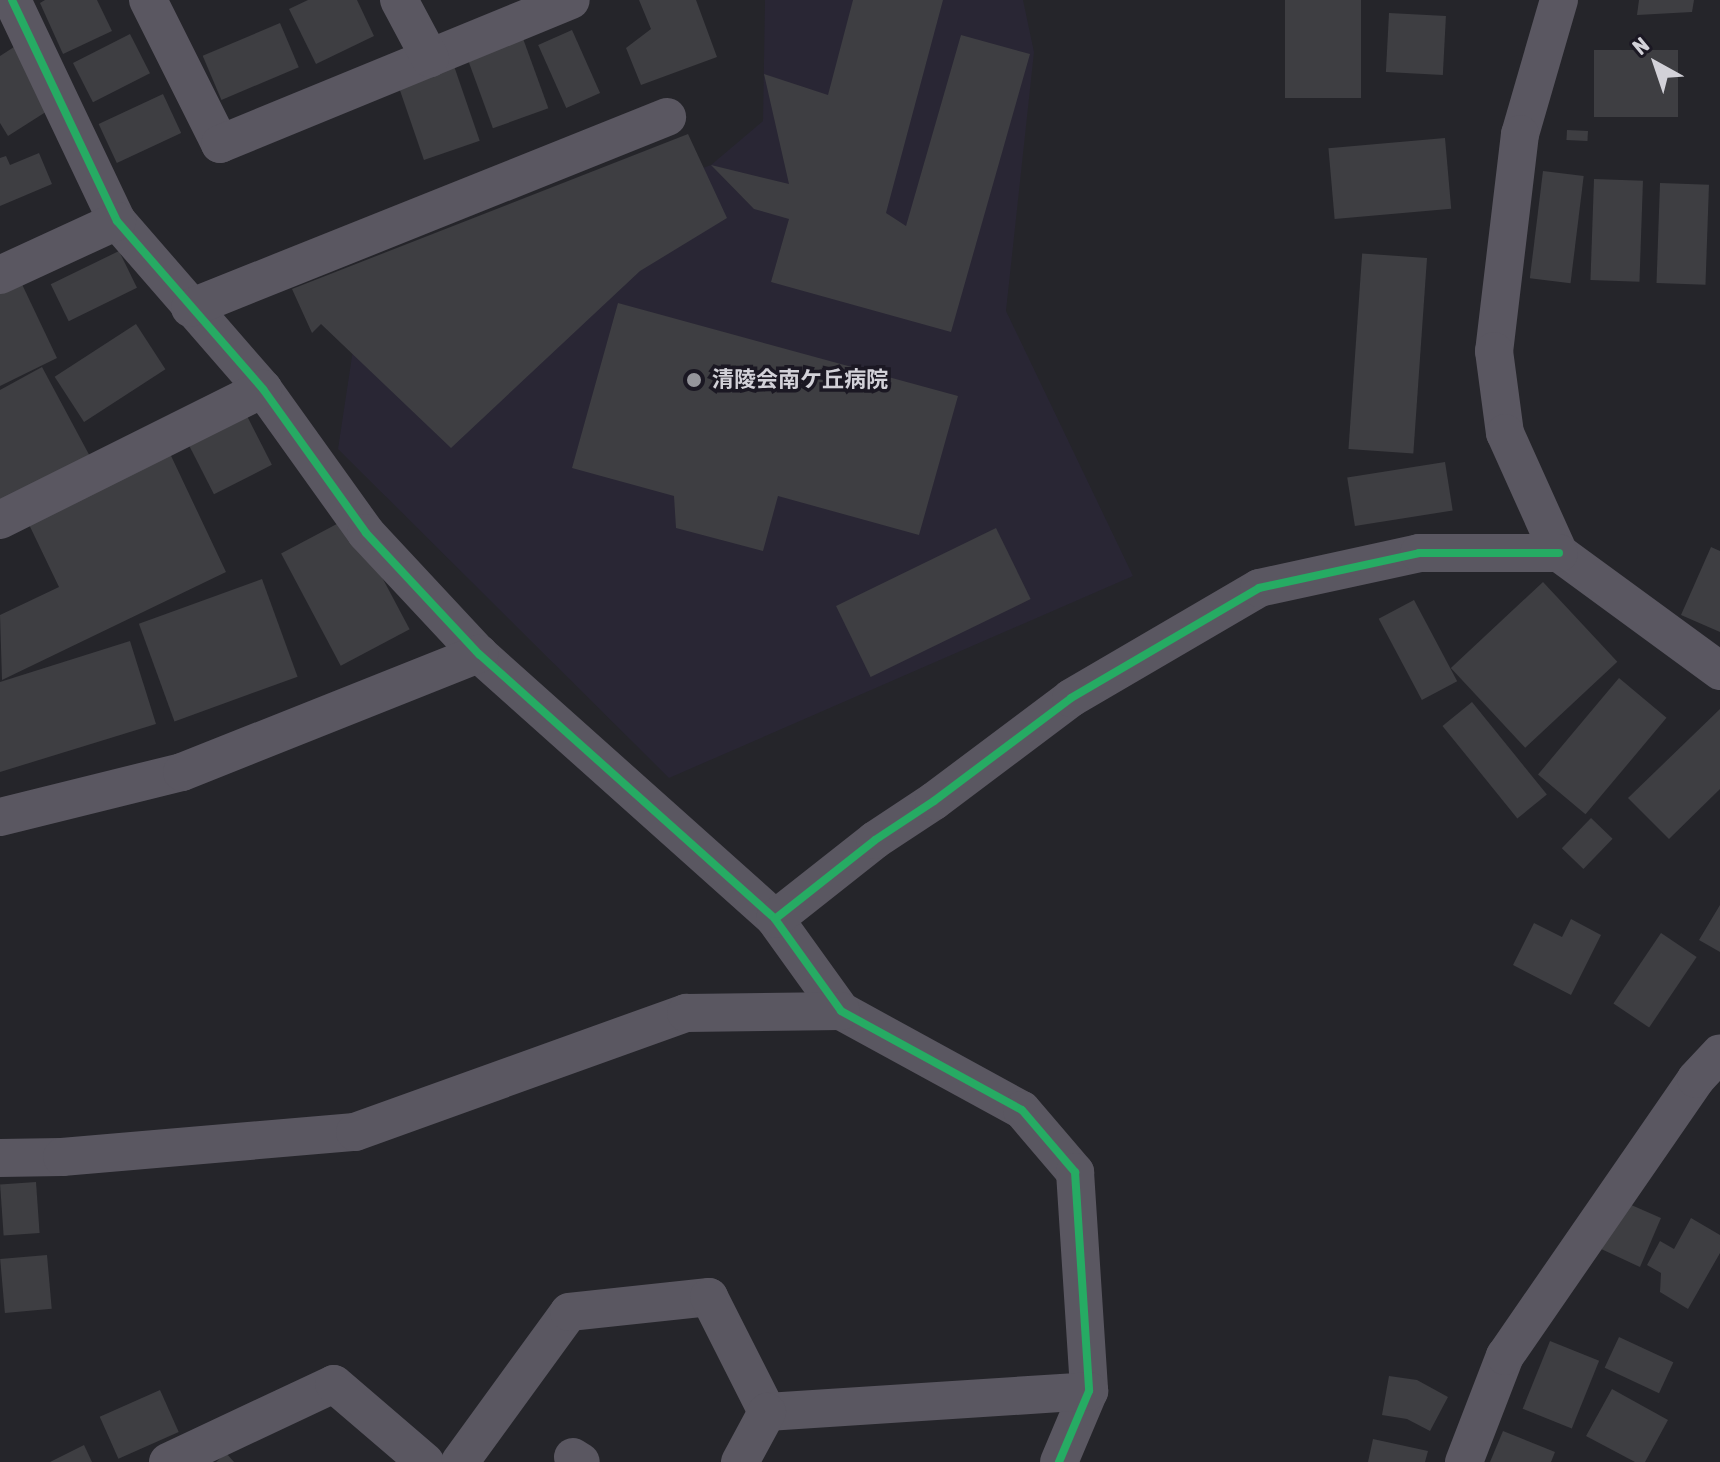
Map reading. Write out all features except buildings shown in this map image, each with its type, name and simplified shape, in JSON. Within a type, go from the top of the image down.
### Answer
[{"type":"street","points":[[148,0],[220,144],[571,0]]},
{"type":"street","points":[[399,0],[430,58]]},
{"type":"street","points":[[1559,0],[1520,134],[1494,351],[1505,433],[1559,553],[1720,671]]},
{"type":"street","points":[[12,17],[117,221],[263,389],[366,533],[479,654],[775,919],[841,1011],[1022,1110],[1075,1172],[1089,1391],[1059,1462]]},
{"type":"street","points":[[190,308],[667,117]]},
{"type":"street","points":[[0,275],[117,221]]},
{"type":"street","points":[[0,520],[263,389]]},
{"type":"street","points":[[775,919],[875,840],[934,801],[1071,698],[1259,588],[1419,553],[1559,553]]},
{"type":"street","points":[[0,817],[182,772],[479,654]]},
{"type":"street","points":[[0,1158],[62,1157],[355,1132],[686,1013],[841,1011]]},
{"type":"street","points":[[1464,1462],[1505,1356],[1696,1079],[1720,1053]]},
{"type":"street","points":[[460,1462],[569,1312],[709,1297],[767,1412]]},
{"type":"street","points":[[168,1462],[334,1384],[425,1462]]},
{"type":"street","points":[[767,1412],[1089,1391]]},
{"type":"street","points":[[740,1462],[767,1412]]},
{"type":"shaded area","name":"清陵会南ケ丘病院","points":[[765,0],[1023,0],[1034,52],[1006,311],[1133,576],[669,778],[338,449],[362,290],[711,165],[763,121]]},
{"type":"cycle path","points":[[12,0],[117,221],[263,389],[366,533],[479,654],[775,919],[841,1011],[1022,1110],[1075,1172],[1089,1391],[1059,1462]]},
{"type":"cycle path","points":[[775,919],[875,840],[934,801],[1071,698],[1259,588],[1419,553],[1559,553]]},
{"type":"place","name":"清陵会南ケ丘病院","points":[[694,380]]}]
